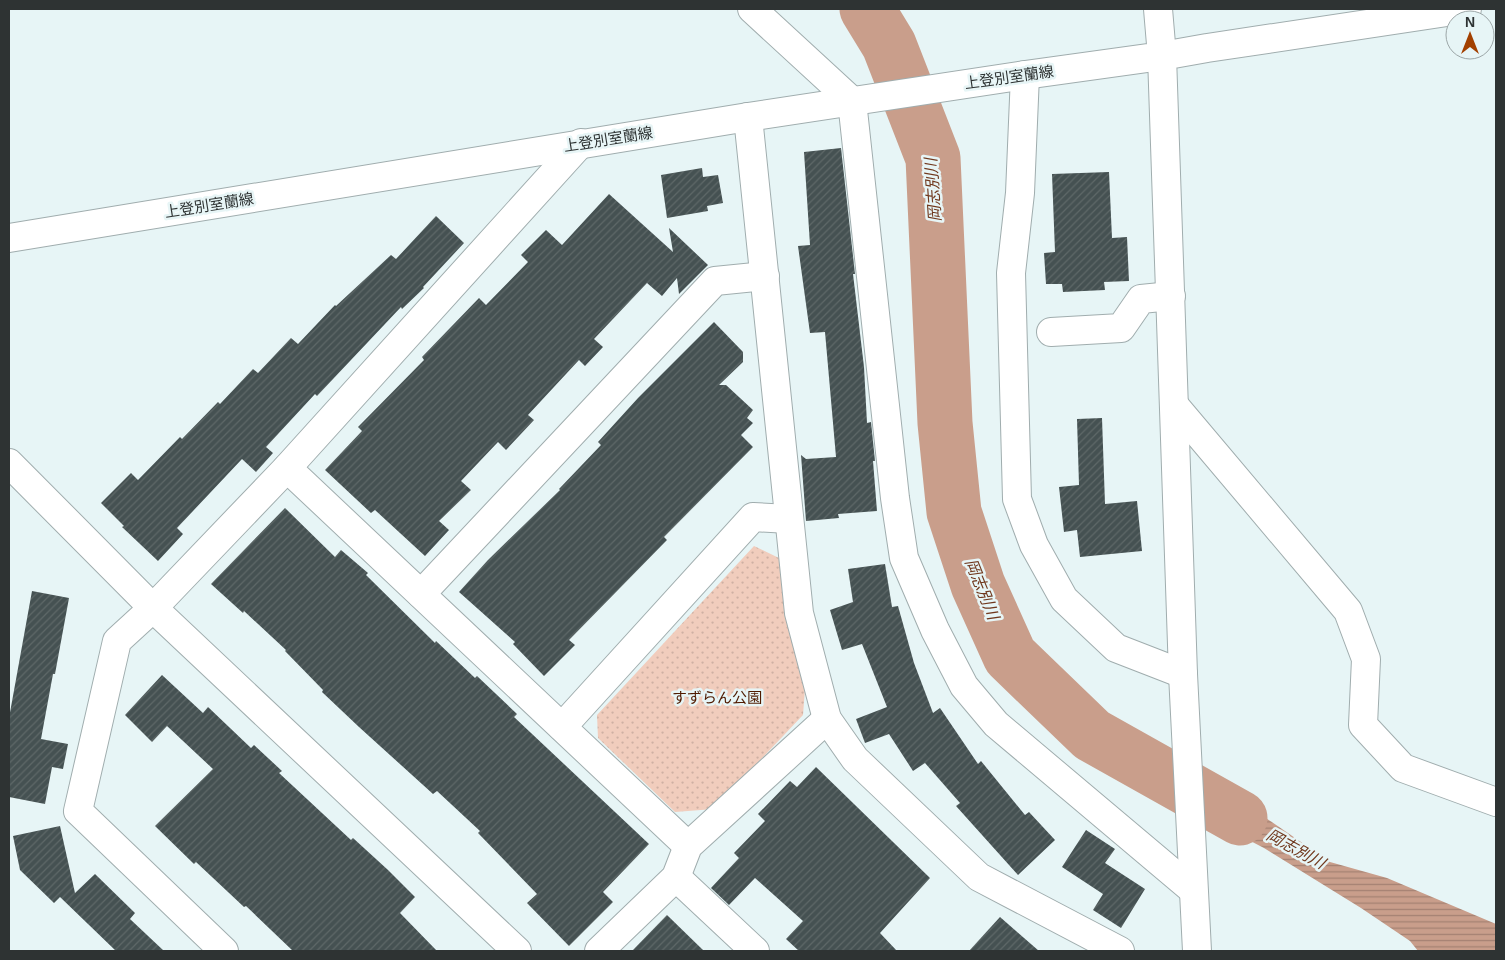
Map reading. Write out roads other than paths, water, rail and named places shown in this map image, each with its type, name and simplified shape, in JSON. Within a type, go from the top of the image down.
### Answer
[{"type":"street","points":[[752,9],[860,100],[895,498],[904,558],[935,630],[964,686],[996,724],[1193,890]]},
{"type":"street","points":[[1158,9],[1162,56],[1184,701],[1196,951]]},
{"type":"street","name":"上登別室蘭線","points":[[9,238],[748,117],[1467,9]]},
{"type":"street","points":[[1025,75],[1020,193],[1011,273],[1017,499],[1034,546],[1064,600],[1116,648],[1183,674]]},
{"type":"street","points":[[748,117],[799,613],[827,719],[854,759],[979,877],[1120,951]]},
{"type":"street","points":[[224,951],[78,811],[117,641],[153,608],[287,468],[581,144]]},
{"type":"street","points":[[421,594],[714,280],[765,276]]},
{"type":"street","points":[[1051,332],[1121,328],[1141,299],[1171,296]]},
{"type":"street","points":[[1175,406],[1348,611],[1366,658],[1363,725],[1403,768],[1496,802]]},
{"type":"street","points":[[9,463],[153,608],[517,951]]},
{"type":"street","points":[[287,468],[688,846]]},
{"type":"street","points":[[562,727],[753,517],[789,520]]},
{"type":"street","points":[[599,951],[676,877],[688,846],[827,719]]},
{"type":"street","points":[[676,877],[755,951]]},
{"type":"water","points":[[1200,766],[1225,796],[1247,805],[1330,862],[1387,878],[1496,924],[1496,951],[1418,951],[1410,941],[1361,908],[1264,848],[1202,816]]},
{"type":"waterway","name":"岡志別川","points":[[867,9],[889,45],[933,158],[945,423],[954,512],[978,585],[1010,656],[1092,735],[1240,818]]},
{"type":"park label","name":"すずらん公園","points":[[717,697]]}]
